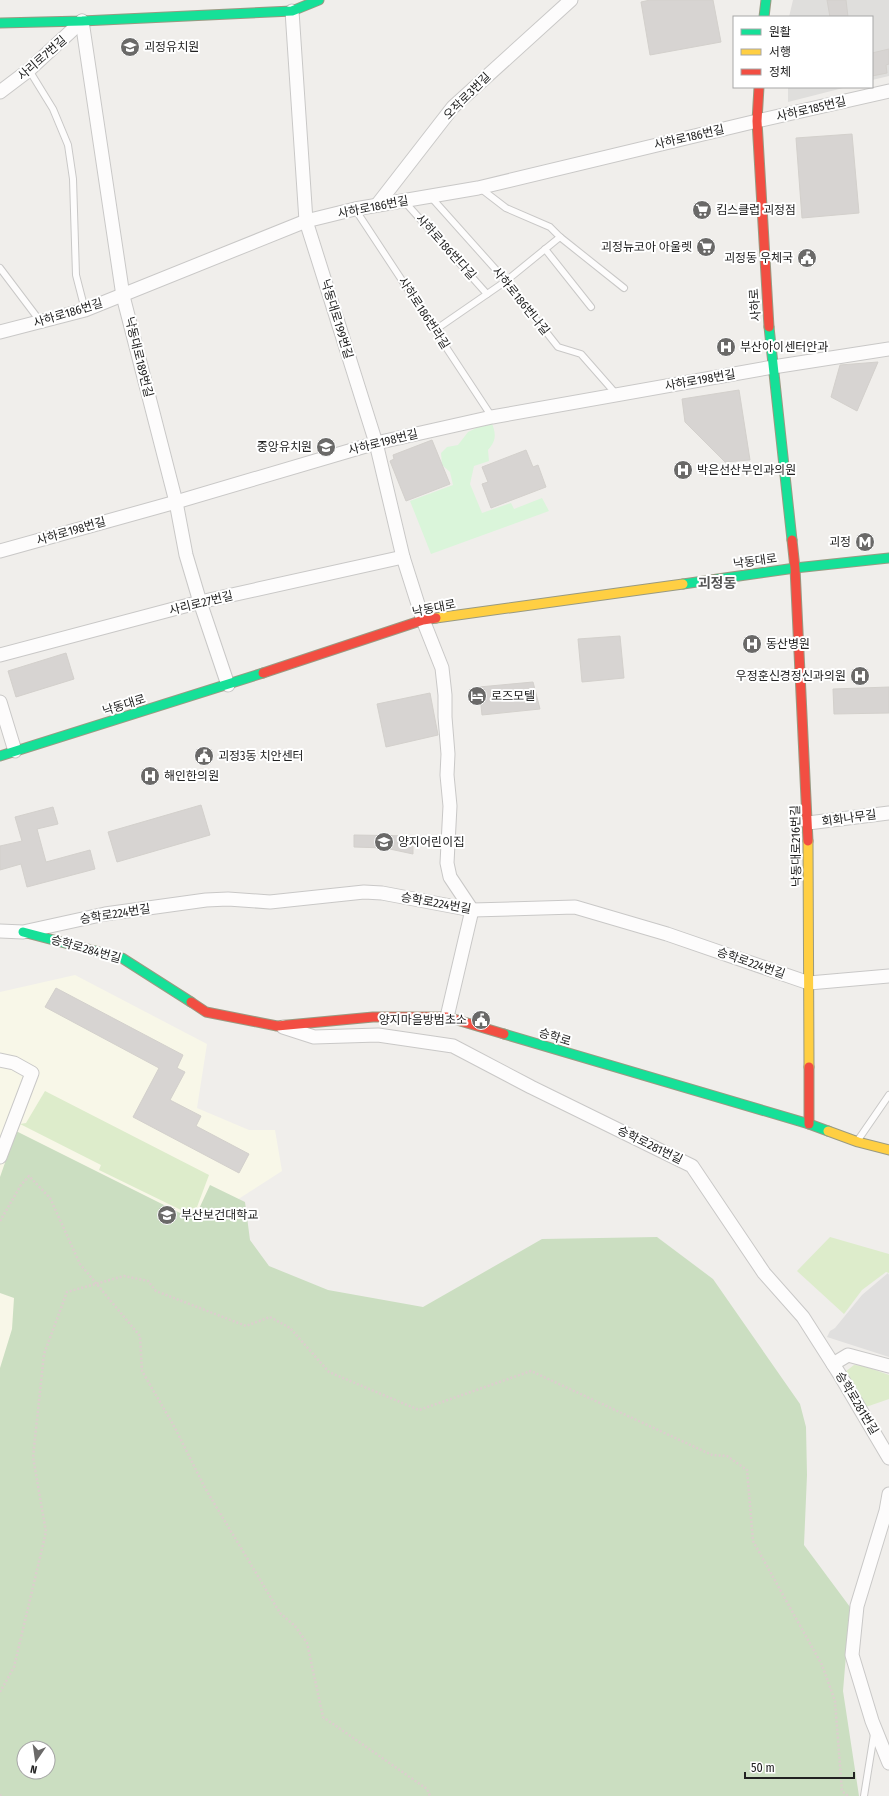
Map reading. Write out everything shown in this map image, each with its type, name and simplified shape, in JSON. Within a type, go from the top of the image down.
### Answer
[{"type":"street","points":[[0,23],[82,21],[292,11],[319,0]]},
{"type":"street","name":"오작로3번길","points":[[377,205],[453,107],[571,0]]},
{"type":"street","points":[[764,16],[766,0]]},
{"type":"street","name":"낙동대로199번길","points":[[292,11],[306,221],[376,443],[403,557],[423,620],[442,668],[445,695],[448,754],[447,775],[450,806],[447,863],[450,877],[472,910]]},
{"type":"street","name":"사리로7번길","points":[[0,92],[29,70],[82,21]]},
{"type":"street","name":"낙동대로189번길","points":[[82,21],[124,296],[176,502],[186,555],[228,685]]},
{"type":"street","name":"사하로","points":[[759,88],[757,121],[767,308],[795,568]]},
{"type":"street","name":"사하로185번길","points":[[757,121],[889,91]]},
{"type":"street","name":"사하로186번길","points":[[0,332],[85,310],[124,296],[306,221],[355,209],[478,188],[757,121]]},
{"type":"street","name":"사하로198번길","points":[[0,551],[176,502],[376,443],[492,417],[618,396],[773,367],[889,349]]},
{"type":"street","name":"사리로27번길","points":[[0,656],[200,602],[403,557]]},
{"type":"street","name":"낙동대로","points":[[0,756],[228,685],[423,620],[795,568],[889,558]]},
{"type":"street","name":"낙동대로216번길","points":[[795,568],[808,823],[809,1124]]},
{"type":"street","points":[[0,702],[15,751]]},
{"type":"street","name":"회화나무길","points":[[808,823],[889,813]]},
{"type":"street","name":"승학로224번길","points":[[23,932],[105,914],[206,900],[228,899],[270,902],[364,892],[382,893],[472,910],[575,907],[667,934],[809,983],[889,976]]},
{"type":"street","points":[[447,1017],[472,910]]},
{"type":"street","name":"승학로284번길","points":[[0,931],[23,932],[122,958],[206,1012]]},
{"type":"street","name":"승학로","points":[[206,1012],[277,1026],[373,1017],[447,1017],[809,1124],[858,1142],[889,1150]]},
{"type":"street","name":"승학로281번길","points":[[277,1026],[314,1037],[378,1035],[453,1046],[531,1088],[692,1166],[764,1272],[803,1317],[889,1458]]},
{"type":"street","points":[[0,1060],[14,1063],[32,1074],[0,1157]]},
{"type":"street","points":[[833,1364],[848,1355],[889,1366]]},
{"type":"street","points":[[889,1494],[886,1521],[857,1606],[852,1655],[875,1729],[889,1763]]},
{"type":"lane","points":[[29,70],[53,109],[68,145],[73,179],[76,275],[85,310]]},
{"type":"lane","points":[[478,188],[506,208],[550,227],[560,237],[624,288]]},
{"type":"lane","name":"사하로186번나길","points":[[430,196],[506,281],[558,347],[581,354],[618,396]]},
{"type":"lane","name":"사하로186번다길","points":[[404,201],[487,294]]},
{"type":"lane","name":"사하로186번라길","points":[[355,209],[492,417]]},
{"type":"lane","points":[[435,330],[506,281],[560,237]]},
{"type":"lane","points":[[545,249],[592,307]]},
{"type":"lane","points":[[0,268],[41,322]]},
{"type":"lane","points":[[858,1142],[889,1095]]},
{"type":"lane","points":[[864,1796],[875,1729]]},
{"type":"path","points":[[0,1221],[21,1185],[30,1176],[50,1198],[80,1264],[140,1336],[142,1370],[175,1428],[205,1488],[280,1613],[295,1626],[307,1643],[323,1717],[427,1789],[430,1796]]},
{"type":"path","points":[[0,1692],[14,1667],[46,1532],[33,1457],[44,1354],[67,1292],[124,1276],[148,1281],[156,1291],[246,1326],[270,1317],[290,1328],[329,1372],[419,1410],[531,1371],[712,1455],[726,1456],[747,1470],[753,1541],[822,1665],[835,1701],[842,1791],[848,1796]]},
{"type":"shaded area","points":[[793,0],[889,0],[889,76],[873,80],[873,16],[789,16]]},
{"type":"shaded area","points":[[788,88],[843,88],[788,102]]},
{"type":"shaded area","name":"부산보건대학교","points":[[75,975],[207,1044],[197,1108],[249,1130],[275,1130],[282,1171],[173,1241],[0,1479],[0,992]]},
{"type":"shaded area","points":[[888,1273],[889,1357],[827,1337],[830,1331],[835,1328],[862,1295]]},
{"type":"green space","points":[[491,421],[495,436],[493,443],[488,450],[489,461],[474,466],[470,484],[482,513],[511,503],[514,509],[542,498],[549,511],[431,554],[410,501],[453,485],[450,472],[442,465],[441,453],[447,447],[458,445],[468,432]]},
{"type":"green space","points":[[45,1091],[209,1175],[197,1207],[183,1211],[99,1170],[101,1165],[20,1124],[26,1123]]},
{"type":"green space","points":[[16,1131],[182,1214],[198,1211],[210,1185],[245,1202],[250,1240],[269,1266],[328,1290],[423,1307],[542,1239],[657,1237],[713,1279],[800,1404],[806,1427],[807,1475],[804,1545],[850,1607],[843,1691],[859,1796],[0,1796],[0,1368],[12,1329],[14,1298],[0,1293],[0,1177]]},
{"type":"green space","points":[[830,1237],[889,1254],[889,1273],[886,1272],[862,1290],[844,1314],[797,1271]]},
{"type":"green space","points":[[854,1365],[864,1366],[889,1375],[889,1399],[866,1407],[845,1372]]},
{"type":"building","points":[[650,0],[713,0],[721,42],[650,55],[641,2]]},
{"type":"building","points":[[827,0],[846,0],[848,16],[830,16]]},
{"type":"building","points":[[889,49],[889,64],[886,65],[887,73],[873,76],[873,53]]},
{"type":"building","points":[[852,134],[859,213],[802,218],[796,138]]},
{"type":"building","points":[[878,362],[857,411],[831,397],[840,365]]},
{"type":"building","points":[[739,390],[750,460],[725,462],[685,422],[682,399]]},
{"type":"building","points":[[432,440],[450,484],[406,501],[390,461],[394,459],[393,455]]},
{"type":"building","points":[[526,450],[533,467],[538,465],[546,487],[491,508],[482,484],[488,482],[482,467]]},
{"type":"building","points":[[620,636],[624,678],[582,682],[578,639]]},
{"type":"building","points":[[66,653],[74,679],[16,697],[8,671]]},
{"type":"building","points":[[533,682],[540,709],[482,715],[479,687]]},
{"type":"building","points":[[889,687],[889,713],[834,714],[833,689]]},
{"type":"building","points":[[430,693],[438,735],[386,747],[377,704]]},
{"type":"building","points":[[201,805],[210,835],[117,862],[108,832]]},
{"type":"building","points":[[53,807],[58,824],[37,829],[46,862],[90,850],[95,869],[27,887],[21,864],[0,870],[0,846],[22,841],[15,817]]},
{"type":"building","points":[[354,835],[413,836],[413,854],[385,848],[354,847]]},
{"type":"building","points":[[56,988],[183,1055],[177,1068],[185,1072],[170,1100],[201,1116],[196,1126],[249,1154],[239,1173],[133,1117],[159,1068],[45,1007]]},
{"type":"traffic: fast","points":[[0,23],[82,21],[292,11],[319,0]]},
{"type":"traffic: fast","points":[[764,16],[766,0]]},
{"type":"traffic: fast","points":[[769,327],[792,540]]},
{"type":"traffic: fast","points":[[683,584],[795,568],[889,558]]},
{"type":"traffic: fast","points":[[0,756],[263,673]]},
{"type":"traffic: fast","points":[[23,932],[122,958],[191,1002]]},
{"type":"traffic: fast","points":[[504,1034],[809,1124],[828,1131]]},
{"type":"traffic: slow","points":[[436,618],[683,584]]},
{"type":"traffic: slow","points":[[808,841],[809,1067]]},
{"type":"traffic: slow","points":[[828,1131],[858,1142],[889,1150]]},
{"type":"traffic: jam","points":[[759,88],[757,121],[769,327]]},
{"type":"traffic: jam","points":[[792,540],[795,568],[808,841]]},
{"type":"traffic: jam","points":[[263,673],[423,620],[436,618]]},
{"type":"traffic: jam","points":[[191,1002],[206,1012],[277,1026],[373,1017],[447,1017],[504,1034]]},
{"type":"traffic: jam","points":[[809,1067],[809,1124]]},
{"type":"place","name":"괴정유치원","points":[[130,47]]},
{"type":"place","name":"킴스클럽 괴정점","points":[[702,210]]},
{"type":"place","name":"괴정뉴코아 아울렛","points":[[706,247]]},
{"type":"place","name":"괴정동 우체국","points":[[807,258]]},
{"type":"place","name":"부산아이센터안과","points":[[726,347]]},
{"type":"place","name":"중앙유치원","points":[[326,447]]},
{"type":"place","name":"박은선산부인과의원","points":[[683,470]]},
{"type":"place","name":"괴정","points":[[865,542]]},
{"type":"place","name":"동산병원","points":[[752,644]]},
{"type":"place","name":"우정훈신경정신과의원","points":[[860,676]]},
{"type":"place","name":"로즈모텔","points":[[477,696]]},
{"type":"place","name":"괴정3동 치안센터","points":[[204,756]]},
{"type":"place","name":"해인한의원","points":[[150,776]]},
{"type":"place","name":"양지어린이집","points":[[384,842]]},
{"type":"place","name":"양지마을방범초소","points":[[481,1020]]},
{"type":"place","name":"부산보건대학교","points":[[167,1215]]},
{"type":"district","name":"괴정동","points":[[717,583]]}]
